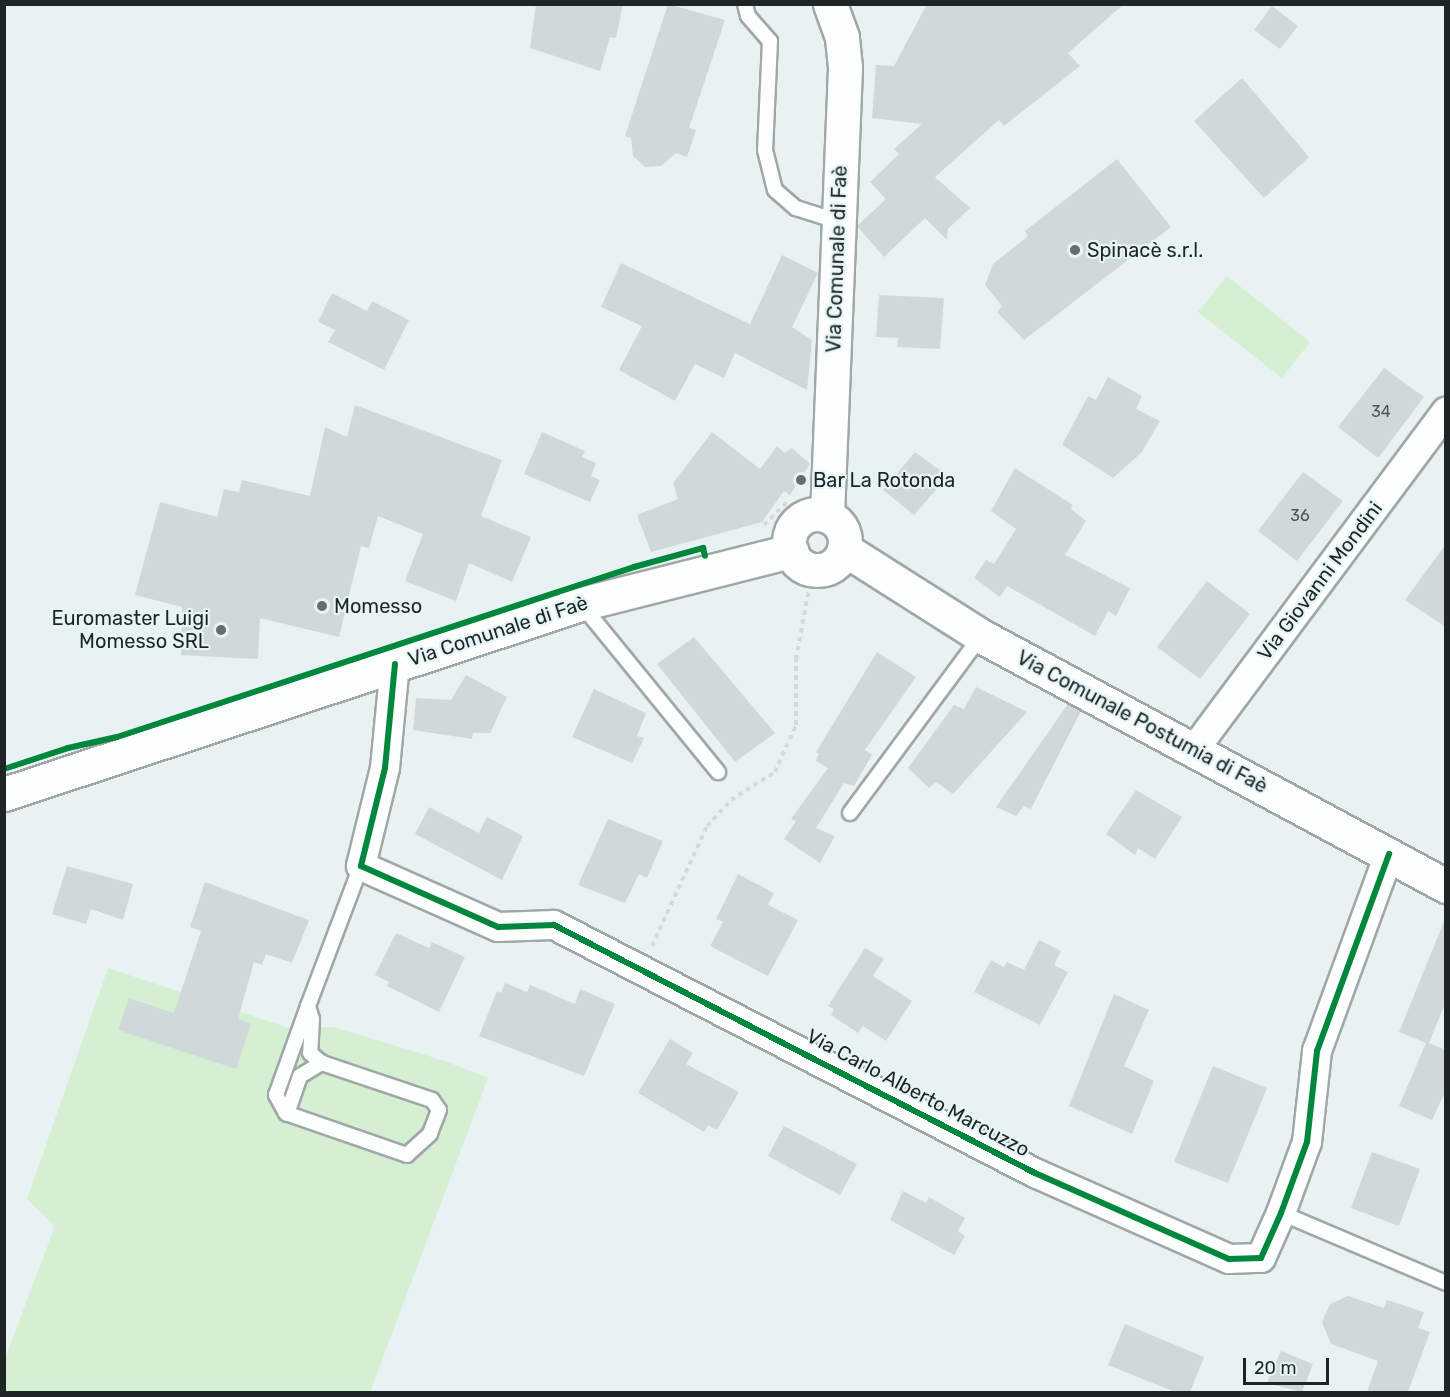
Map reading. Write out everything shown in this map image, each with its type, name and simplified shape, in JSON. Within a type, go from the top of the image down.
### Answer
[{"type":"street","name":"Via Comunale di Faè","points":[[827,516],[837,221],[845,67],[842,37],[830,4]]},
{"type":"street","name":"Via Giovanni Mondini","points":[[1194,750],[1446,412]]},
{"type":"street","points":[[802,560],[795,526],[809,516],[827,516],[840,526],[844,549]]},
{"type":"street","name":"Via Comunale di Faè","points":[[4,794],[581,604],[802,560],[829,567],[844,549]]},
{"type":"street","name":"Via Comunale Postumia di Faè","points":[[844,549],[981,636],[1446,886]]},
{"type":"street","points":[[361,866],[385,768],[395,664]]},
{"type":"street","name":"Via Carlo Alberto Marcuzzo","points":[[361,866],[498,927],[554,925],[1035,1173],[1229,1259],[1261,1258],[1281,1213],[1307,1142],[1317,1051],[1389,854]]},
{"type":"lane","points":[[745,4],[748,16],[770,41],[765,150],[775,190],[796,208],[837,221]]},
{"type":"lane","points":[[581,604],[718,772]]},
{"type":"lane","points":[[850,813],[981,636]]},
{"type":"lane","points":[[308,1006],[312,1020],[310,1053],[322,1064],[432,1100],[439,1110],[430,1134],[407,1155],[287,1114],[276,1095],[308,1006],[361,866]]},
{"type":"lane","points":[[287,1114],[300,1076],[322,1064]]},
{"type":"lane","points":[[1281,1213],[1446,1283]]},
{"type":"path","points":[[642,969],[707,826],[732,800],[775,772],[796,725],[796,659],[802,560]]},
{"type":"green space","points":[[1227,276],[1310,342],[1282,378],[1198,312]]},
{"type":"green space","points":[[108,968],[286,1027],[334,1027],[445,1061],[488,1078],[370,1392],[5,1392],[4,1361],[55,1226],[27,1199]]},
{"type":"building","points":[[536,4],[623,4],[616,38],[610,37],[600,71],[530,48]]},
{"type":"building","points":[[668,4],[725,20],[689,128],[696,130],[687,157],[676,153],[661,166],[645,167],[633,156],[631,138],[625,136]]},
{"type":"building","points":[[927,4],[1124,4],[1068,53],[1080,66],[1004,126],[999,120],[935,177],[970,208],[948,229],[947,240],[925,218],[884,257],[857,226],[886,199],[870,182],[899,154],[894,149],[922,124],[872,118],[876,65],[894,66]]},
{"type":"building","points":[[1272,6],[1298,26],[1280,49],[1254,30]]},
{"type":"building","points":[[1242,78],[1309,157],[1264,198],[1194,121]]},
{"type":"building","name":"Spinacè s.r.l.","points":[[1117,159],[1171,227],[1024,340],[997,312],[1002,306],[985,285],[993,264],[1028,236],[1025,231]]},
{"type":"building","points":[[782,255],[818,273],[792,327],[812,340],[807,390],[735,353],[724,378],[695,364],[675,401],[619,370],[642,326],[601,307],[621,263],[750,324]]},
{"type":"building","points":[[332,293],[367,311],[372,301],[409,320],[384,370],[328,342],[335,330],[318,322]]},
{"type":"building","points":[[879,295],[944,298],[940,349],[897,347],[898,338],[876,337]]},
{"type":"building","points":[[1384,368],[1424,397],[1378,458],[1338,427]]},
{"type":"building","points":[[1108,377],[1142,396],[1136,409],[1160,421],[1142,452],[1113,478],[1062,445],[1088,396],[1096,400]]},
{"type":"building","points":[[355,405],[502,460],[481,516],[531,537],[512,582],[469,563],[456,601],[405,581],[423,534],[378,516],[369,548],[361,546],[339,637],[260,618],[258,659],[181,655],[182,607],[135,595],[160,502],[217,517],[224,489],[239,492],[242,480],[310,496],[325,427],[347,437]]},
{"type":"building","points":[[542,432],[585,451],[582,457],[596,463],[591,476],[600,480],[590,502],[524,474]]},
{"type":"building","points":[[712,432],[760,469],[777,446],[785,453],[792,448],[810,464],[790,495],[784,491],[762,522],[651,552],[637,515],[678,499],[673,483]]},
{"type":"building","points":[[915,452],[948,476],[914,515],[883,490]]},
{"type":"building","points":[[1015,468],[1073,505],[1071,509],[1086,521],[1065,555],[1130,588],[1116,616],[1108,611],[1095,636],[1007,586],[1000,597],[974,578],[986,560],[994,564],[1016,529],[991,511]]},
{"type":"building","points":[[1303,472],[1343,501],[1297,561],[1258,531]]},
{"type":"building","points":[[1446,544],[1446,627],[1405,600]]},
{"type":"building","points":[[1207,581],[1250,614],[1200,679],[1157,647]]},
{"type":"building","points":[[694,637],[775,733],[735,762],[657,664]]},
{"type":"building","points":[[877,652],[916,677],[865,750],[872,755],[854,786],[844,783],[816,828],[835,836],[820,863],[784,839],[796,821],[791,819],[828,768],[816,761],[819,754],[816,752]]},
{"type":"building","points":[[466,675],[507,697],[490,733],[473,733],[472,739],[413,730],[416,698],[451,700]]},
{"type":"building","points":[[976,687],[1027,712],[953,794],[936,782],[929,788],[908,768],[954,705],[964,709]]},
{"type":"building","points":[[594,689],[646,713],[637,736],[644,738],[632,763],[572,737]]},
{"type":"building","points":[[1068,704],[1081,711],[1031,809],[1024,806],[1016,816],[996,807]]},
{"type":"building","points":[[1136,790],[1182,817],[1155,859],[1138,848],[1135,855],[1106,834]]},
{"type":"building","points":[[429,807],[479,833],[487,817],[523,836],[502,880],[415,834]]},
{"type":"building","points":[[608,819],[663,841],[647,878],[639,874],[625,903],[578,885]]},
{"type":"building","points":[[67,866],[133,884],[123,920],[91,909],[86,924],[52,914]]},
{"type":"building","points":[[738,874],[774,893],[768,905],[798,920],[768,976],[710,946],[723,922],[716,919]]},
{"type":"building","points":[[205,882],[309,920],[292,963],[266,954],[262,965],[254,962],[238,1019],[251,1024],[236,1069],[118,1030],[129,998],[174,1013],[201,931],[190,927]]},
{"type":"building","points":[[1445,919],[1446,1001],[1429,1043],[1446,1050],[1446,1090],[1432,1120],[1399,1106],[1426,1043],[1399,1032]]},
{"type":"building","points":[[396,933],[429,948],[432,942],[465,957],[439,1012],[387,986],[389,982],[375,975]]},
{"type":"building","points":[[1039,940],[1061,951],[1054,965],[1068,972],[1040,1025],[974,992],[991,960],[1004,967],[1007,962],[1024,970]]},
{"type":"building","points":[[865,948],[884,959],[873,976],[912,1001],[886,1041],[863,1026],[858,1033],[831,1015],[834,1009],[828,1006]]},
{"type":"building","points":[[505,983],[527,992],[530,985],[575,1004],[580,989],[615,1004],[584,1076],[479,1036],[497,991],[501,993]]},
{"type":"building","points":[[1114,994],[1149,1010],[1124,1066],[1154,1081],[1132,1134],[1069,1106]]},
{"type":"building","points":[[670,1039],[693,1053],[686,1064],[739,1092],[717,1130],[708,1125],[704,1132],[638,1093]]},
{"type":"building","points":[[1213,1066],[1267,1088],[1228,1183],[1174,1162]]},
{"type":"building","points":[[784,1126],[857,1164],[840,1195],[768,1156]]},
{"type":"building","points":[[1372,1152],[1420,1169],[1399,1226],[1351,1208]]},
{"type":"building","points":[[903,1191],[926,1203],[929,1197],[965,1218],[958,1231],[965,1236],[954,1255],[890,1220]]},
{"type":"building","points":[[1348,1296],[1384,1308],[1387,1300],[1424,1312],[1418,1328],[1430,1332],[1408,1392],[1367,1392],[1378,1361],[1331,1344],[1322,1322],[1330,1304]]},
{"type":"building","points":[[1125,1324],[1204,1357],[1190,1392],[1175,1392],[1108,1365]]},
{"type":"building","points":[[1281,1351],[1313,1364],[1302,1392],[1267,1383]]},
{"type":"cycle path","points":[[4,769],[68,748],[117,737],[634,567],[703,548],[705,556]]},
{"type":"cycle path","points":[[395,664],[385,768],[361,866],[498,927],[554,925],[1035,1173],[1229,1259],[1261,1258],[1281,1213],[1307,1142],[1317,1051],[1389,854]]},
{"type":"place","name":"Spinacè s.r.l.","points":[[1075,250]]},
{"type":"place","name":"Bar La Rotonda","points":[[801,480]]},
{"type":"place","name":"Momesso","points":[[322,606]]},
{"type":"place","name":"Euromaster Luigi Momesso SRL","points":[[221,630]]}]
